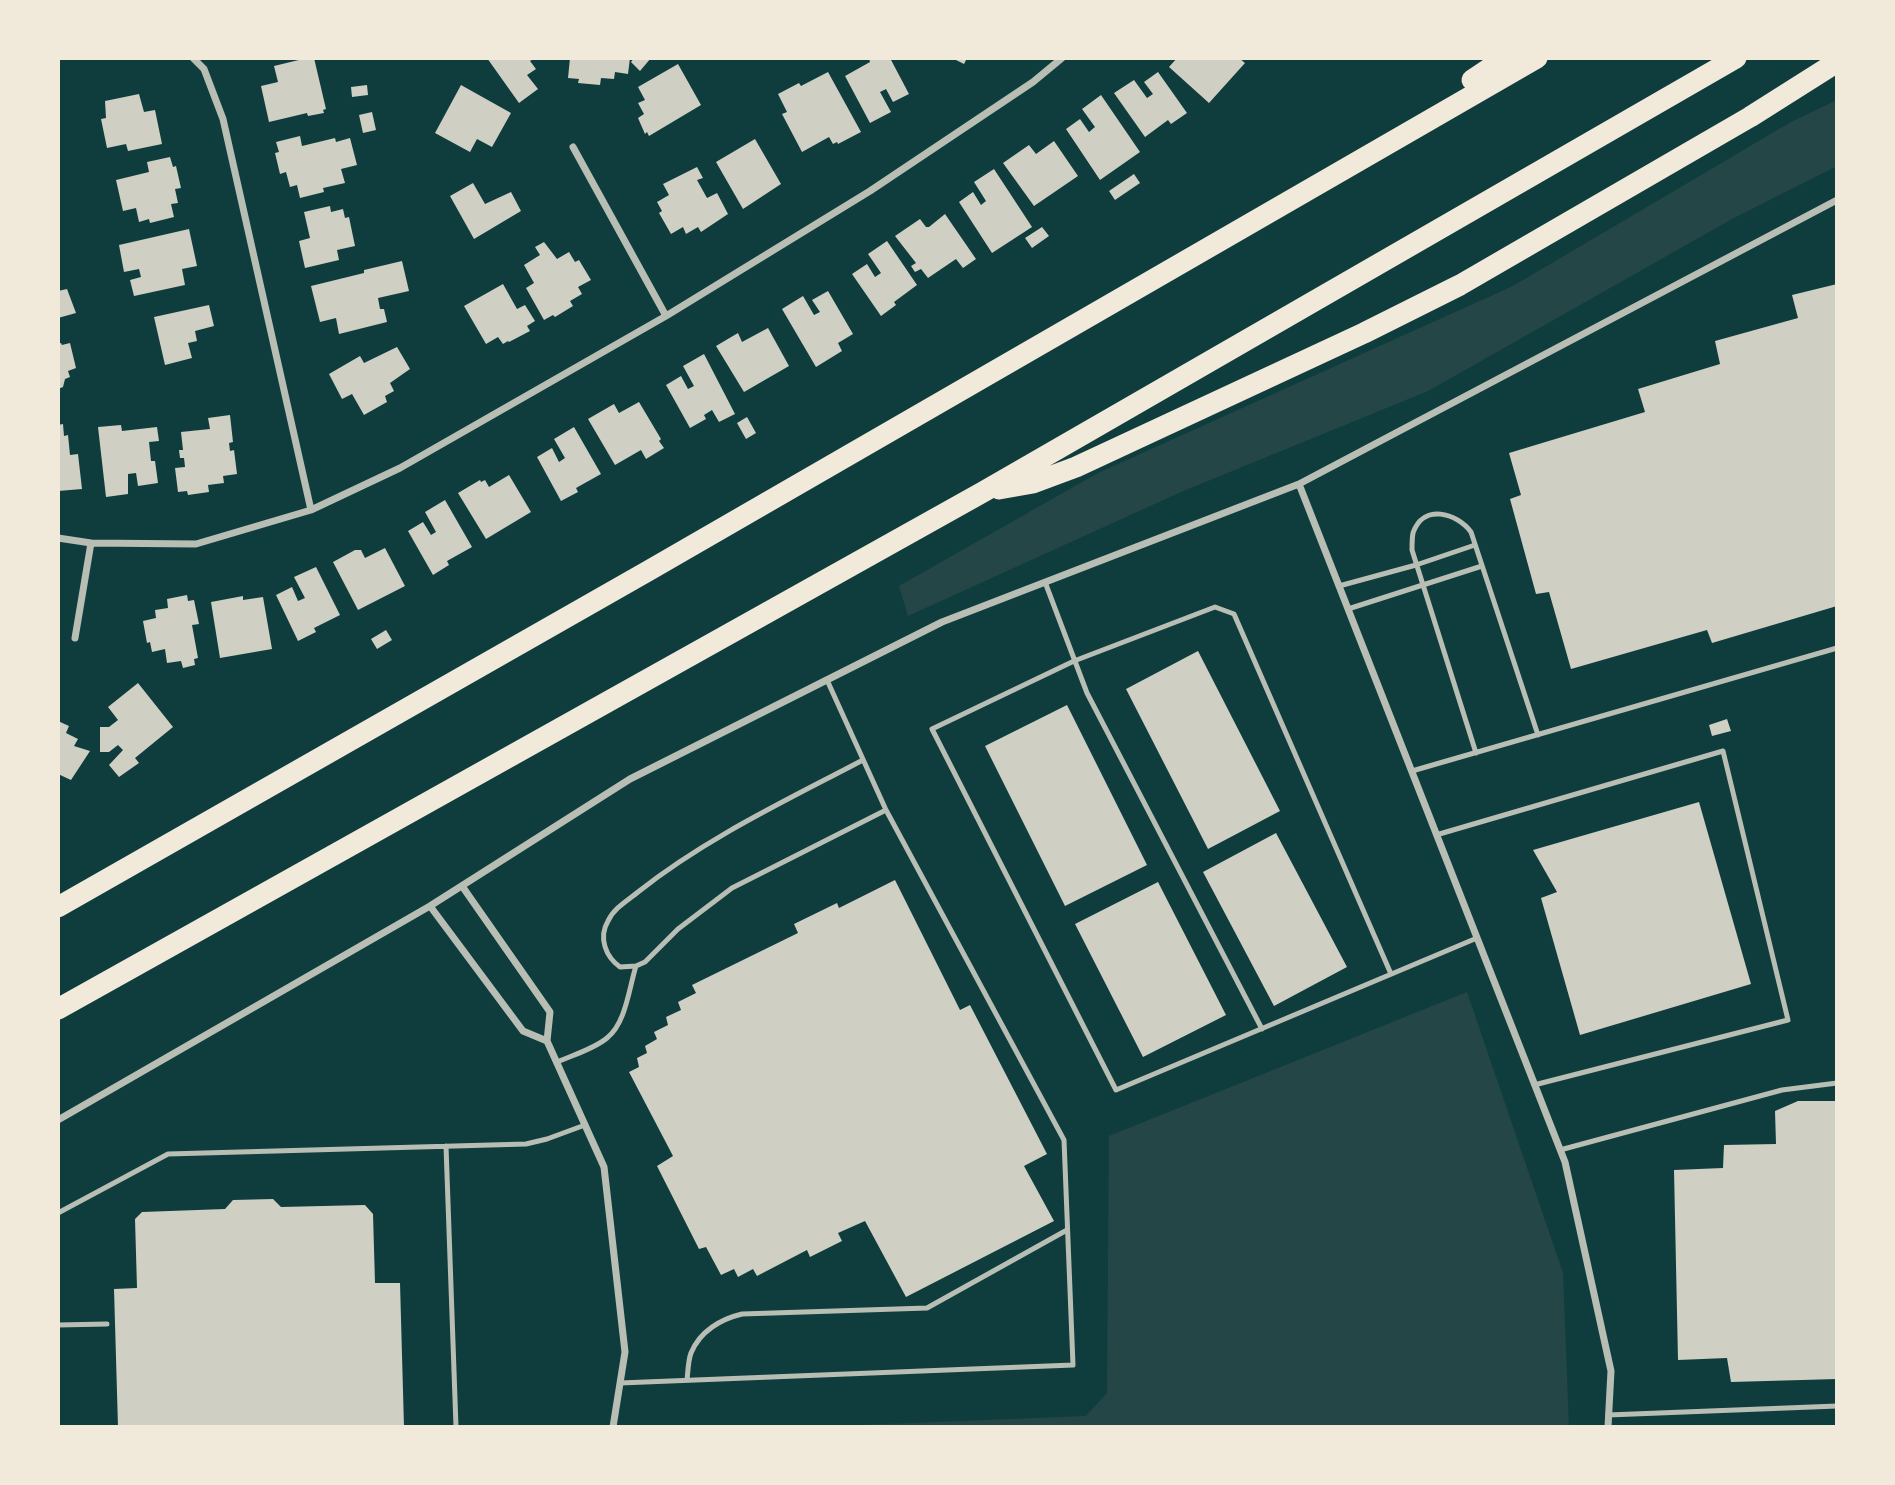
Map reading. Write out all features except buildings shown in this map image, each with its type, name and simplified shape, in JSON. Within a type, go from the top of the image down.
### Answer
[{"type":"highway","points":[[1324,179],[1505,58]]},
{"type":"highway","points":[[58,907],[648,571],[1537,58]]},
{"type":"highway","points":[[58,1009],[983,492],[1736,58]]},
{"type":"highway","points":[[983,492],[1033,483],[1076,467],[1364,333],[1460,285],[1750,117],[1837,62]]},
{"type":"highway","points":[[1750,117],[1837,73]]},
{"type":"street","points":[[193,58],[204,69],[223,119],[311,510]]},
{"type":"street","points":[[58,538],[91,543],[196,544],[311,510],[400,468],[666,316],[870,191],[1033,82],[1062,58]]},
{"type":"street","points":[[573,147],[666,316]]},
{"type":"street","points":[[58,1121],[430,906],[630,779],[942,622],[1300,484],[1837,200]]},
{"type":"street","points":[[1300,484],[1565,1162],[1611,1371],[1608,1427]]},
{"type":"street","points":[[75,638],[91,543]]},
{"type":"street","points":[[461,886],[550,1012],[548,1041],[604,1167],[625,1352],[614,1427]]},
{"type":"street","points":[[430,906],[523,1031],[548,1041]]},
{"type":"lane","points":[[1476,752],[1412,550],[1413,533],[1426,516],[1445,514],[1464,523],[1471,533],[1538,735]]},
{"type":"lane","points":[[1339,586],[1416,565],[1475,545]]},
{"type":"lane","points":[[1348,609],[1482,566]]},
{"type":"lane","points":[[1045,582],[1087,693],[1262,1029]]},
{"type":"lane","points":[[1391,974],[1234,614],[1214,607],[1074,661],[932,729],[1115,1090],[1477,938]]},
{"type":"lane","points":[[1412,771],[1837,648]]},
{"type":"lane","points":[[620,1383],[1073,1366],[1064,1140],[886,810],[827,680]]},
{"type":"lane","points":[[1436,835],[1723,751],[1788,1020],[1534,1085]]},
{"type":"lane","points":[[863,760],[669,868],[615,911],[604,930],[607,954],[620,968],[645,962],[678,929],[732,888],[886,810]]},
{"type":"lane","points":[[557,1062],[608,1037],[617,1026],[626,1004],[636,966]]},
{"type":"lane","points":[[1560,1150],[1782,1090],[1837,1083]]},
{"type":"lane","points":[[58,1213],[168,1154],[526,1144],[585,1125]]},
{"type":"lane","points":[[446,1146],[456,1427]]},
{"type":"lane","points":[[687,1380],[691,1352],[706,1332],[723,1318],[742,1314],[927,1308],[1067,1230]]},
{"type":"lane","points":[[58,1325],[107,1324]]},
{"type":"lane","points":[[1608,1415],[1837,1406]]},
{"type":"shaded area","points":[[1837,100],[1837,166],[1732,219],[1428,391],[1181,492],[908,616],[899,586],[1098,473],[1513,286],[1791,122]]},
{"type":"shaded area","points":[[1467,992],[1563,1273],[1569,1427],[810,1427],[1086,1416],[1107,1393],[1109,1136]]}]
